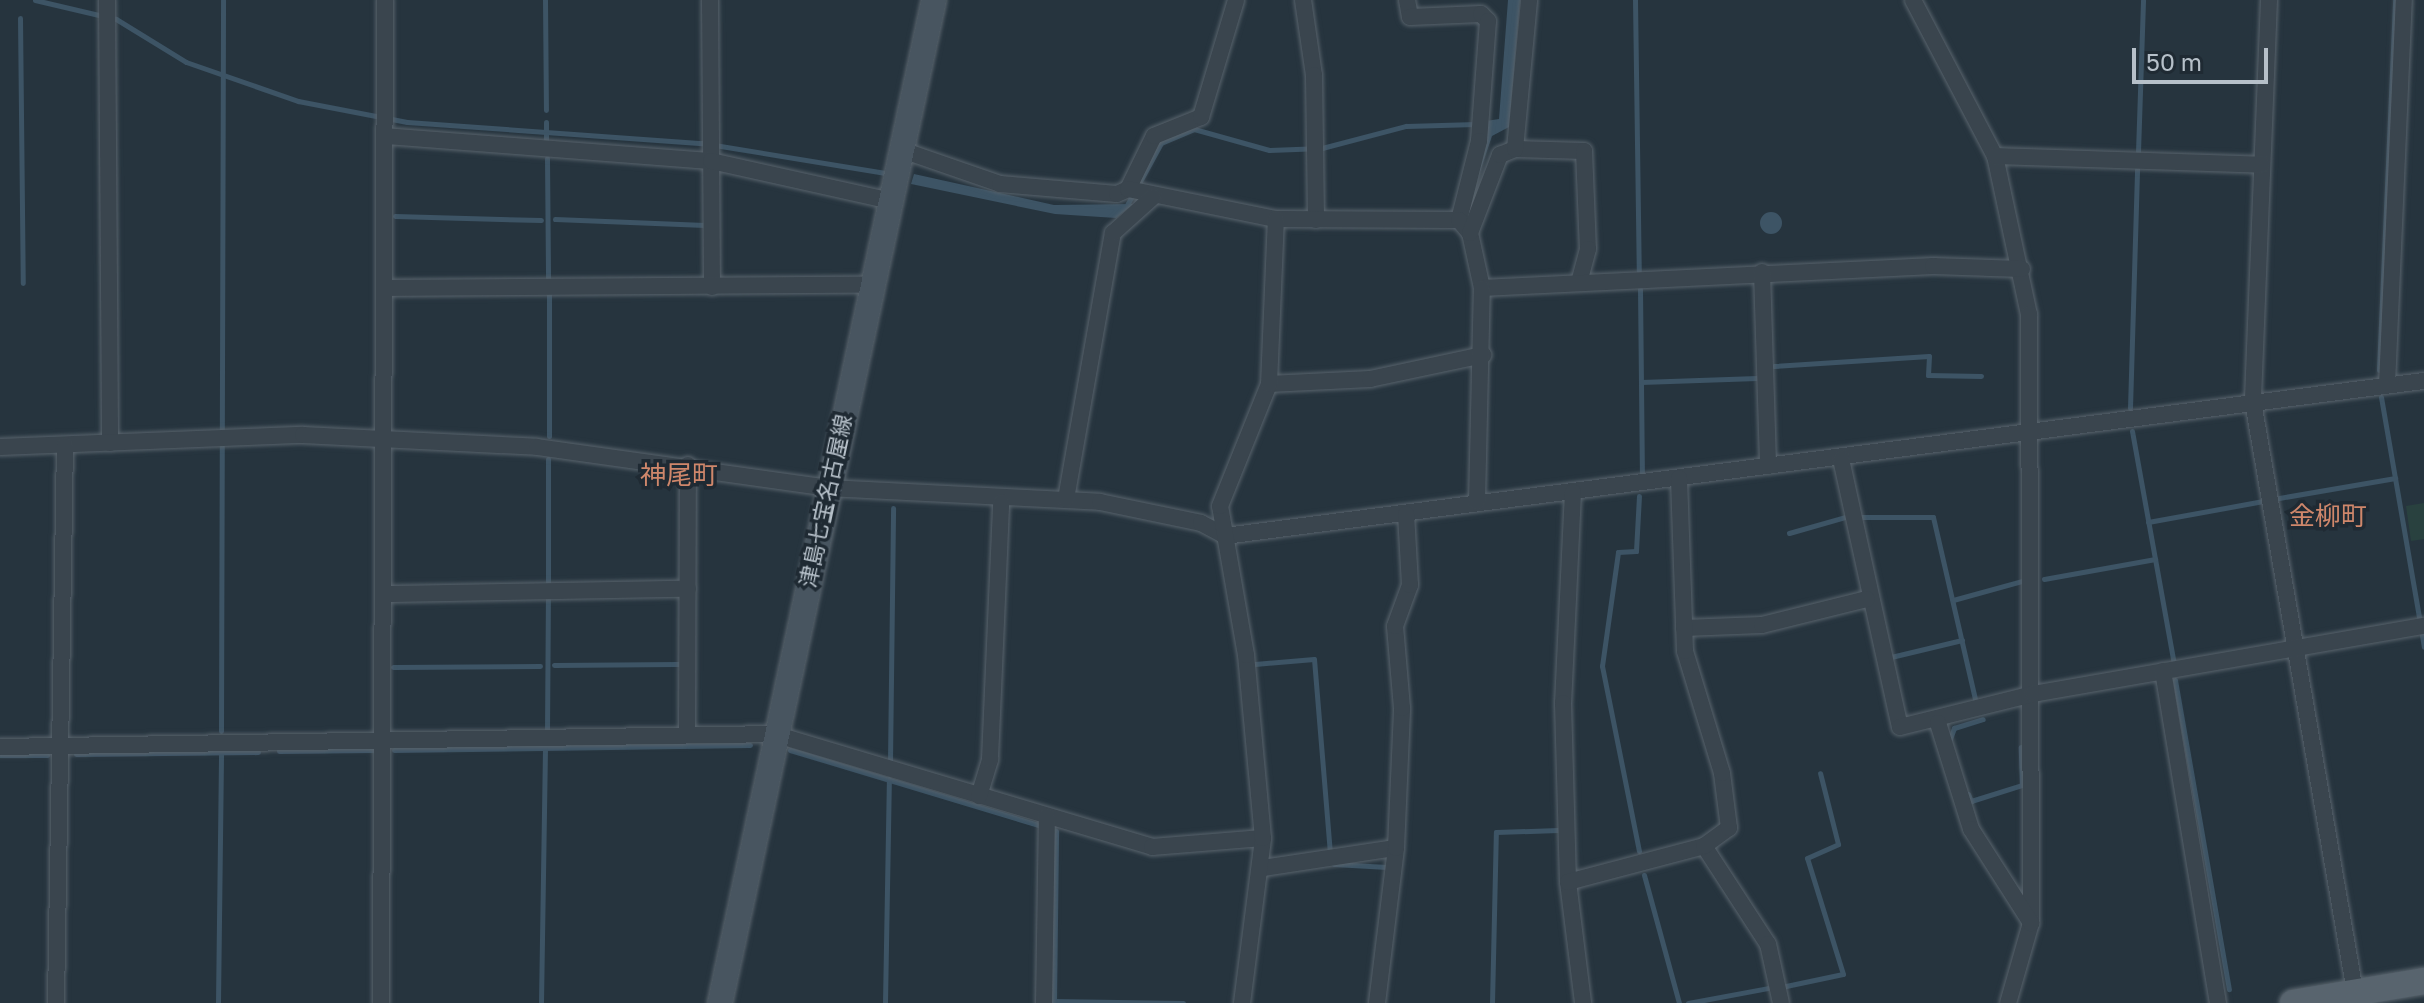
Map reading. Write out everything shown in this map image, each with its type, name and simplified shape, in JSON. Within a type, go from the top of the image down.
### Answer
[{"type":"main road","name":"津島七宝名古屋線","points":[[720,1003],[774,734],[934,0]]},
{"type":"main road","points":[[2293,1003],[2424,981]]},
{"type":"street","points":[[381,1003],[389,439],[385,0]]},
{"type":"street","points":[[710,0],[712,287]]},
{"type":"street","points":[[1066,499],[1113,233],[1138,193],[1154,136],[1201,117],[1236,0]]},
{"type":"street","points":[[1303,0],[1317,148],[1316,220]]},
{"type":"street","points":[[1407,0],[1410,17],[1481,14],[1488,21],[1479,141],[1464,226],[1482,288],[1483,355],[1477,502]]},
{"type":"street","points":[[1515,149],[1529,0]]},
{"type":"street","points":[[1913,0],[1995,156],[2022,269],[2033,429],[2031,923],[2008,1003]]},
{"type":"street","points":[[2269,0],[2253,402],[2355,992]]},
{"type":"street","points":[[2387,385],[2404,0]]},
{"type":"street","points":[[107,13],[110,443]]},
{"type":"street","points":[[385,124],[711,151],[896,177],[1000,184],[1058,193],[1138,193],[1276,219],[1464,226]]},
{"type":"street","points":[[1464,226],[1500,155],[1515,149],[1584,151],[1588,249],[1579,282]]},
{"type":"street","points":[[1995,156],[2262,165]]},
{"type":"street","points":[[1242,1003],[1263,868],[1263,838],[1246,655],[1220,506],[1269,384],[1276,219]]},
{"type":"street","points":[[1482,288],[1762,272],[2022,269]]},
{"type":"street","points":[[1762,272],[1768,466]]},
{"type":"street","points":[[387,288],[873,285]]},
{"type":"street","points":[[1269,384],[1370,379],[1483,355]]},
{"type":"street","points":[[0,447],[225,438],[389,439],[688,465],[828,488],[1001,502],[1066,499],[1201,523],[1225,536],[1477,502],[1841,459],[2033,429],[2424,381]]},
{"type":"street","points":[[56,1003],[65,445]]},
{"type":"street","points":[[1841,459],[1867,599],[1900,727],[1938,723],[2033,694],[2424,626]]},
{"type":"street","points":[[687,735],[688,465]]},
{"type":"street","points":[[1568,882],[1704,846],[1729,828],[1731,817],[1684,628],[1679,478]]},
{"type":"street","points":[[1573,492],[1563,703],[1568,882],[1583,1003]]},
{"type":"street","points":[[979,796],[990,759],[1001,502]]},
{"type":"street","points":[[1377,1003],[1396,848],[1402,708],[1395,626],[1410,585],[1406,514]]},
{"type":"street","points":[[387,594],[688,589]]},
{"type":"street","points":[[1684,628],[1762,625],[1867,599]]},
{"type":"street","points":[[2163,671],[2218,1003]]},
{"type":"street","points":[[1938,723],[1971,829],[2031,923]]},
{"type":"street","points":[[0,747],[774,734],[1152,847],[1263,838]]},
{"type":"street","points":[[1044,1003],[1047,816]]},
{"type":"street","points":[[1704,846],[1768,944],[1781,1003]]},
{"type":"street","points":[[1263,868],[1396,848]]},
{"type":"green space","points":[[2424,503],[2424,539],[2411,541],[2406,506]]},
{"type":"water","points":[[1508,0],[1520,0],[1509,127],[1492,136],[1466,213],[1486,121],[1499,119]]},
{"type":"water","points":[[914,174],[1054,205],[1133,204],[1116,218],[1055,214],[911,184]]},
{"type":"water","points":[[1767,212],[1775,212],[1782,223],[1775,234],[1767,234],[1760,227],[1760,219]]},
{"type":"waterway","points":[[35,0],[116,19],[186,62],[298,101],[407,122],[702,143],[891,174]]},
{"type":"waterway","points":[[221,731],[223,0]]},
{"type":"waterway","points":[[545,0],[546,110]]},
{"type":"waterway","points":[[1635,0],[1639,271]]},
{"type":"waterway","points":[[2138,152],[2143,0]]},
{"type":"waterway","points":[[2379,370],[2395,0]]},
{"type":"waterway","points":[[20,18],[23,283]]},
{"type":"waterway","points":[[546,122],[546,140]]},
{"type":"waterway","points":[[1127,205],[1161,143],[1194,129],[1269,150],[1322,148],[1406,126],[1476,124]]},
{"type":"waterway","points":[[547,158],[548,282]]},
{"type":"waterway","points":[[2130,408],[2137,169]]},
{"type":"waterway","points":[[395,216],[541,220]]},
{"type":"waterway","points":[[555,219],[705,225]]},
{"type":"waterway","points":[[1640,289],[1642,473]]},
{"type":"waterway","points":[[549,294],[549,436]]},
{"type":"waterway","points":[[1774,366],[1929,356],[1928,375],[1981,376]]},
{"type":"waterway","points":[[1641,382],[1757,378]]},
{"type":"waterway","points":[[2381,397],[2419,617]]},
{"type":"waterway","points":[[2132,431],[2173,660]]},
{"type":"waterway","points":[[548,459],[548,585]]},
{"type":"waterway","points":[[2279,498],[2395,478]]},
{"type":"waterway","points":[[1639,496],[1636,551],[1618,552],[1602,666],[1639,851]]},
{"type":"waterway","points":[[2148,522],[2263,501]]},
{"type":"waterway","points":[[890,761],[893,508]]},
{"type":"waterway","points":[[1789,533],[1845,517]]},
{"type":"waterway","points":[[1858,517],[1933,517],[1976,703]]},
{"type":"waterway","points":[[2044,579],[2155,559]]},
{"type":"waterway","points":[[1953,600],[2022,581]]},
{"type":"waterway","points":[[547,732],[548,598]]},
{"type":"waterway","points":[[2422,635],[2424,647]]},
{"type":"waterway","points":[[1891,657],[1962,640]]},
{"type":"waterway","points":[[1255,664],[1314,659],[1330,852]]},
{"type":"waterway","points":[[554,665],[678,664]]},
{"type":"waterway","points":[[393,667],[540,666]]},
{"type":"waterway","points":[[2175,680],[2229,989]]},
{"type":"waterway","points":[[1950,739],[1954,728],[1983,719]]},
{"type":"waterway","points":[[394,750],[750,745]]},
{"type":"waterway","points":[[1968,794],[1971,801],[2022,785],[2021,747]]},
{"type":"waterway","points":[[541,1003],[545,748]]},
{"type":"waterway","points":[[218,1003],[221,749]]},
{"type":"waterway","points":[[279,751],[374,750]]},
{"type":"waterway","points":[[790,750],[1038,825]]},
{"type":"waterway","points":[[76,754],[258,752]]},
{"type":"waterway","points":[[0,755],[47,755]]},
{"type":"waterway","points":[[1786,986],[1843,974],[1807,858],[1838,844],[1820,773]]},
{"type":"waterway","points":[[885,1003],[889,779]]},
{"type":"waterway","points":[[1492,1003],[1496,832],[1558,830]]},
{"type":"waterway","points":[[1054,1003],[1056,831]]},
{"type":"waterway","points":[[1334,864],[1387,867]]},
{"type":"waterway","points":[[1644,875],[1679,1003]]},
{"type":"waterway","points":[[1688,1003],[1768,988]]},
{"type":"waterway","points":[[1054,1001],[1183,1003]]},
{"type":"district","name":"神尾町","points":[[679,475]]},
{"type":"district","name":"金柳町","points":[[2328,516]]}]
